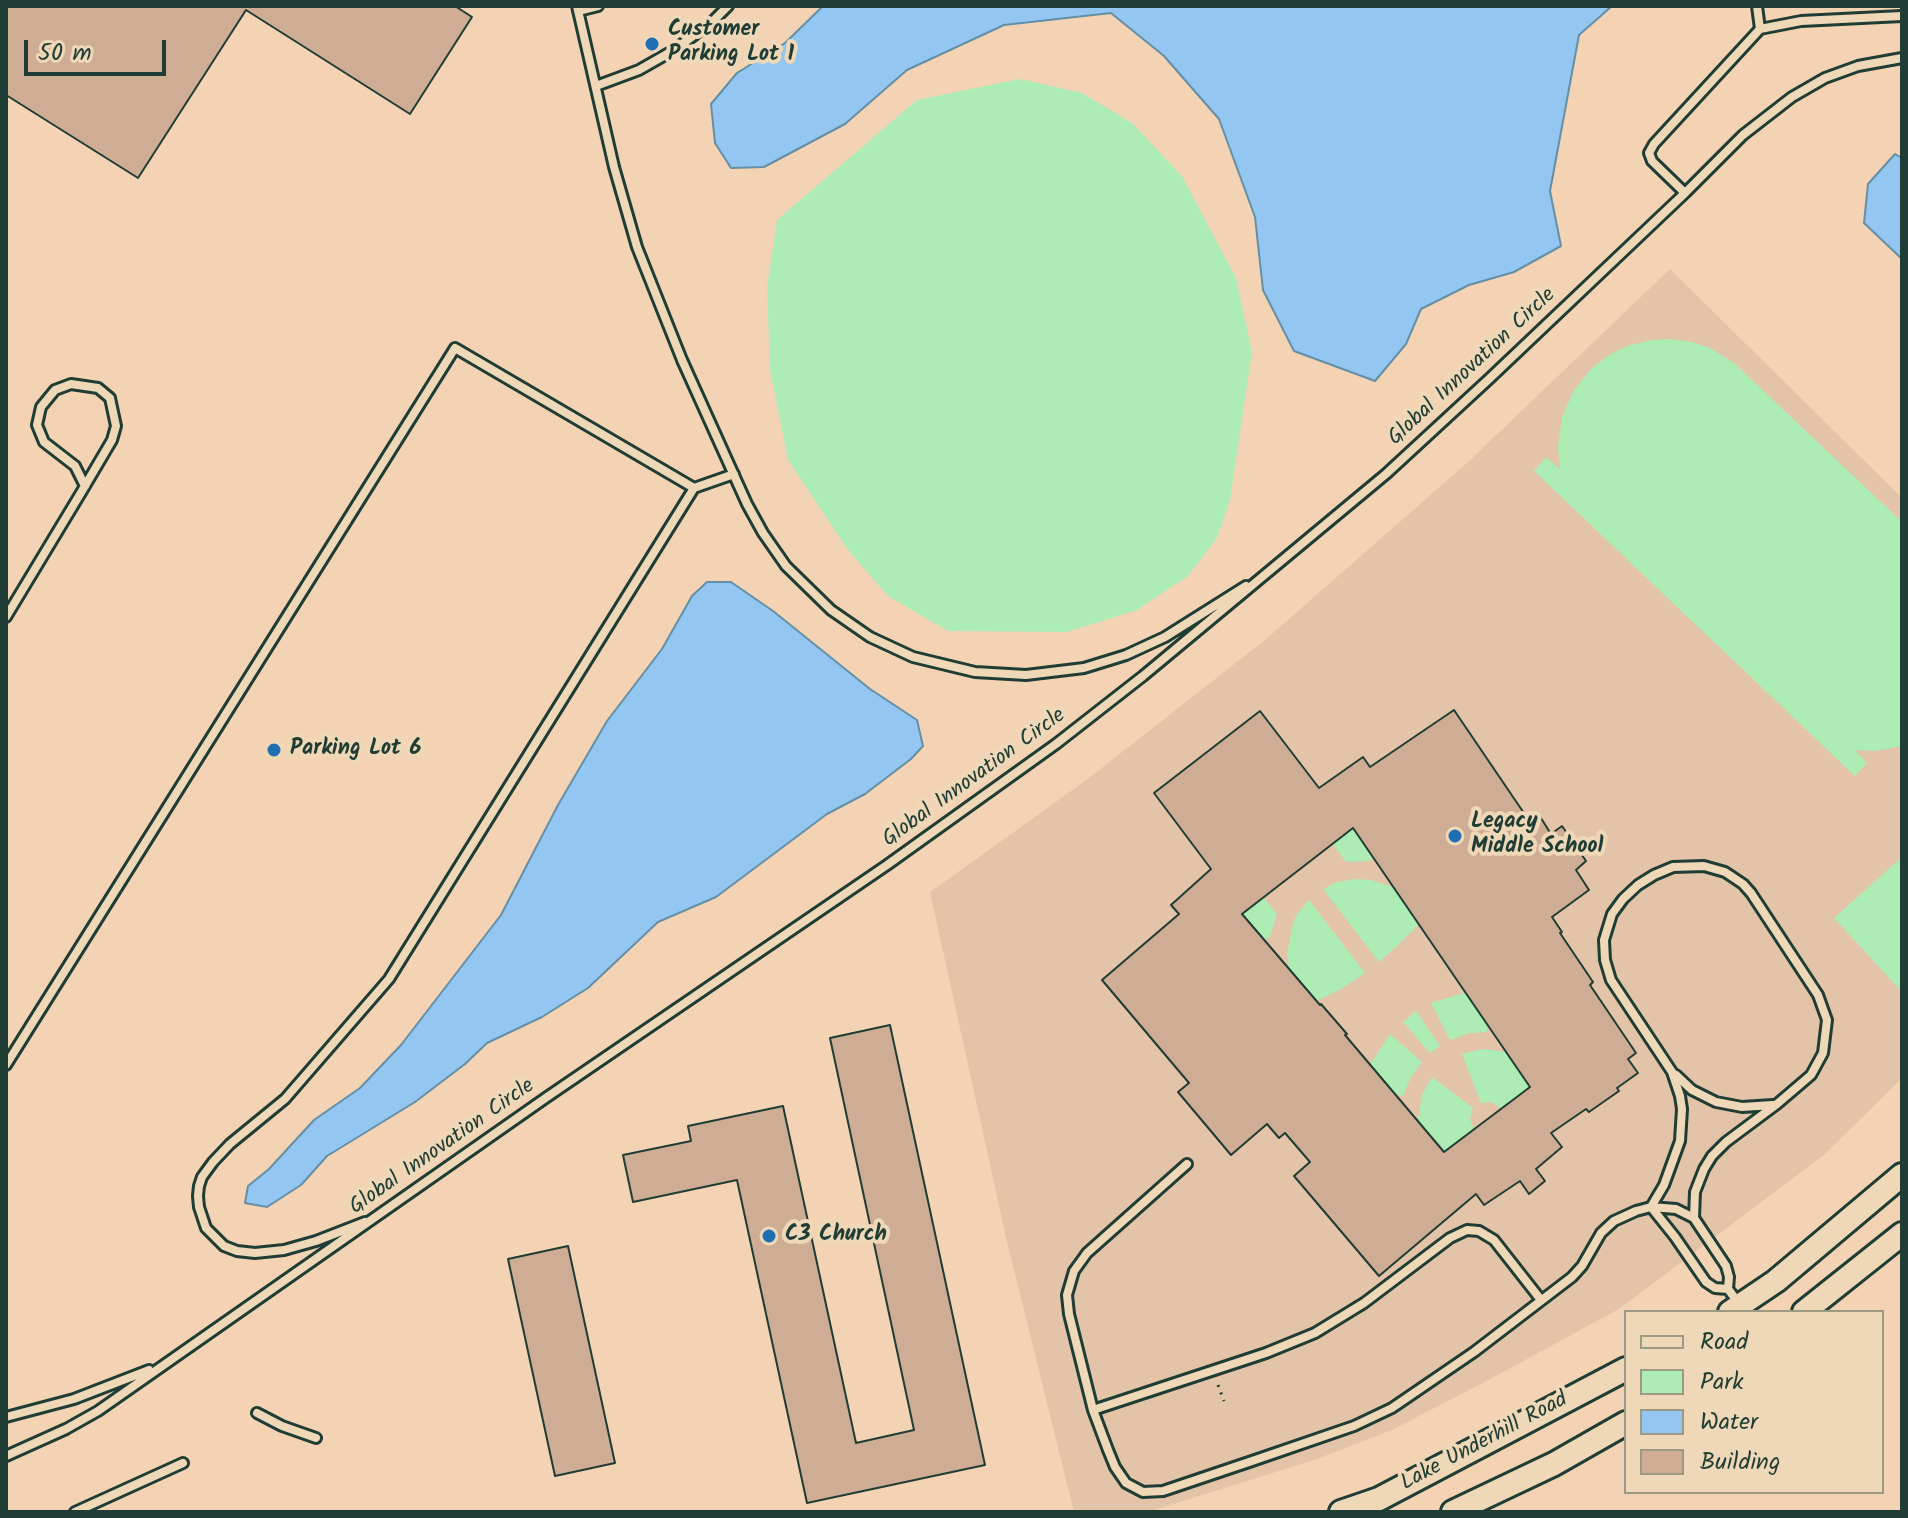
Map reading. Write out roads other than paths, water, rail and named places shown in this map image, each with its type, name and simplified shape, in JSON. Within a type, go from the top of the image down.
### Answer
[{"type":"street","points":[[1733,1302],[1776,1281],[1902,1175]]},
{"type":"street","points":[[1807,1310],[1902,1234]]},
{"type":"street","name":"Lake Underhill Road","points":[[1341,1512],[1379,1499],[1624,1370]]},
{"type":"street","name":"Lake Underhill Road","points":[[1453,1512],[1554,1464],[1624,1424]]},
{"type":"lane","points":[[598,6],[578,9],[614,167],[637,247],[682,360],[755,519],[774,550],[800,581],[831,610],[860,631],[894,649],[933,663],[975,672],[1054,673],[1084,668],[1126,655],[1165,637],[1277,566]]},
{"type":"lane","points":[[596,86],[639,70],[674,50],[728,6]]},
{"type":"lane","points":[[1757,6],[1760,29]]},
{"type":"lane","points":[[1685,193],[1652,161],[1649,153],[1760,29],[1801,21],[1902,16]]},
{"type":"lane","name":"Global Innovation Circle","points":[[6,1456],[98,1411],[1056,744],[1277,566],[1439,427],[1743,135],[1809,86],[1825,78],[1858,66],[1902,58]]},
{"type":"lane","points":[[6,1065],[455,348],[694,488]]},
{"type":"lane","points":[[6,617],[85,486],[112,440],[116,426],[110,398],[98,388],[71,384],[55,390],[41,407],[37,425],[44,442],[75,466],[85,486]]},
{"type":"lane","points":[[378,1217],[284,1250],[246,1253],[224,1246],[209,1233],[201,1218],[198,1196],[202,1177],[213,1162],[285,1099],[389,979],[694,488],[734,474]]},
{"type":"lane","points":[[1694,1218],[1695,1192],[1712,1156],[1803,1084],[1818,1064],[1826,1042],[1826,1014],[1807,977],[1743,884],[1725,872],[1704,866],[1683,865],[1654,875],[1630,891],[1612,914],[1604,940],[1607,970],[1616,989],[1672,1072],[1692,1090],[1716,1102],[1742,1107],[1777,1104]]},
{"type":"lane","points":[[1651,1207],[1664,1185],[1680,1141],[1682,1109],[1672,1072]]},
{"type":"lane","points":[[1187,1164],[1087,1253],[1071,1279],[1067,1295],[1067,1306],[1093,1410],[1115,1467],[1126,1483],[1143,1492],[1163,1491],[1380,1415],[1474,1352],[1578,1271],[1596,1240],[1622,1216],[1651,1207],[1676,1209],[1694,1218],[1726,1266],[1733,1302]]},
{"type":"lane","points":[[1651,1207],[1706,1282],[1733,1302]]},
{"type":"lane","points":[[1093,1410],[1266,1353],[1315,1333],[1364,1303],[1450,1238],[1467,1230],[1479,1231],[1494,1240],[1541,1300]]},
{"type":"lane","points":[[6,1417],[74,1399],[165,1364]]},
{"type":"lane","points":[[257,1413],[316,1438]]},
{"type":"lane","points":[[75,1512],[183,1463]]},
{"type":"water","points":[[823,6],[1612,6],[1579,35],[1550,191],[1561,246],[1514,272],[1469,285],[1421,309],[1406,344],[1375,381],[1294,351],[1263,290],[1255,217],[1219,119],[1164,56],[1111,13],[1004,25],[907,70],[845,124],[764,167],[731,168],[715,143],[711,104],[737,73],[785,43]]},
{"type":"water","points":[[1895,154],[1902,158],[1902,259],[1864,223],[1868,184]]},
{"type":"water","points":[[707,582],[731,582],[773,611],[870,689],[917,720],[923,746],[865,794],[827,814],[716,897],[658,922],[588,988],[542,1017],[487,1043],[415,1102],[327,1156],[301,1185],[267,1207],[245,1203],[248,1186],[269,1169],[314,1120],[360,1088],[401,1045],[501,915],[558,805],[607,721],[662,649],[692,596]]},
{"type":"place","name":"Customer Parking Lot 1","points":[[652,44]]},
{"type":"place","name":"Parking Lot 6","points":[[274,750]]},
{"type":"place","name":"Legacy Middle School","points":[[1455,836]]},
{"type":"place","name":"C3 Church","points":[[769,1236]]}]
